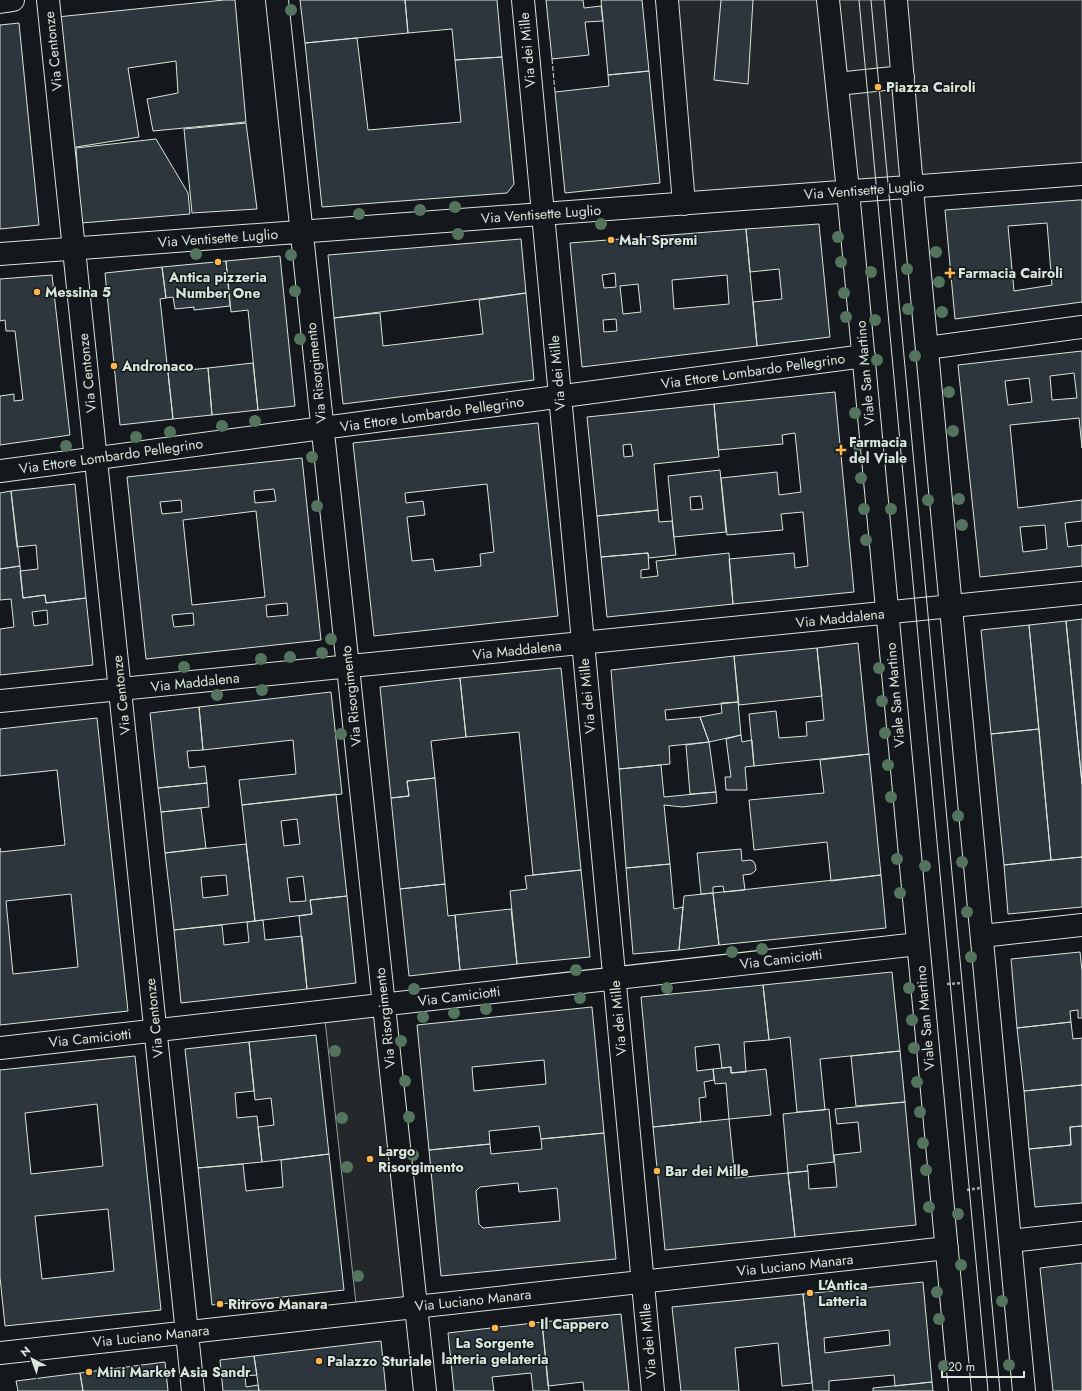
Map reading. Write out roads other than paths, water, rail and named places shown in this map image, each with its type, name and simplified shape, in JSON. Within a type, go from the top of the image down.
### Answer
[{"type":"street","points":[[0,2],[13,0]]},
{"type":"street","name":"Via Centonze","points":[[48,0],[193,1391]]},
{"type":"street","name":"Via Risorgimento","points":[[277,0],[425,1391]]},
{"type":"street","name":"Via dei Mille","points":[[522,0],[653,1391]]},
{"type":"street","points":[[667,0],[684,204]]},
{"type":"street","name":"Viale San Martino","points":[[828,0],[864,356],[960,1391]]},
{"type":"street","points":[[896,0],[912,187],[1024,1391]]},
{"type":"street","points":[[837,84],[903,77]]},
{"type":"street","name":"Via Ventisette Luglio","points":[[0,254],[1082,174]]},
{"type":"street","points":[[927,348],[1082,327]]},
{"type":"street","name":"Via Ettore Lombardo Pellegrino","points":[[0,470],[864,356]]},
{"type":"street","name":"Via Maddalena","points":[[0,701],[1082,593]]},
{"type":"street","points":[[982,936],[1082,925]]},
{"type":"street","name":"Via Camiciotti","points":[[0,1048],[918,944]]},
{"type":"street","points":[[1010,1241],[1082,1233]]},
{"type":"street","name":"Via Luciano Manara","points":[[0,1353],[946,1248]]},
{"type":"tram line","points":[[859,0],[988,1391]]},
{"type":"tram line","points":[[871,0],[1000,1391]]},
{"type":"place","name":"Piazza Cairoli","points":[[878,87]]},
{"type":"place","name":"Mah Spremi","points":[[611,240]]},
{"type":"place","name":"Antica pizzeria Number One","points":[[218,262]]},
{"type":"place","name":"Farmacia Cairoli","points":[[950,273]]},
{"type":"place","name":"Messina 5","points":[[37,292]]},
{"type":"place","name":"Andronaco","points":[[114,366]]},
{"type":"place","name":"Farmacia del Viale","points":[[841,450]]},
{"type":"place","name":"Largo Risorgimento","points":[[370,1159]]},
{"type":"place","name":"Bar dei Mille","points":[[657,1171]]},
{"type":"place","name":"L'Antica Latteria","points":[[810,1293]]},
{"type":"place","name":"Ritrovo Manara","points":[[220,1304]]},
{"type":"place","name":"Il Cappero","points":[[532,1324]]},
{"type":"place","name":"La Sorgente latteria gelateria","points":[[495,1328]]},
{"type":"place","name":"Palazzo Sturiale","points":[[319,1361]]},
{"type":"place","name":"Mini Market Asia Sandr","points":[[89,1372]]}]
